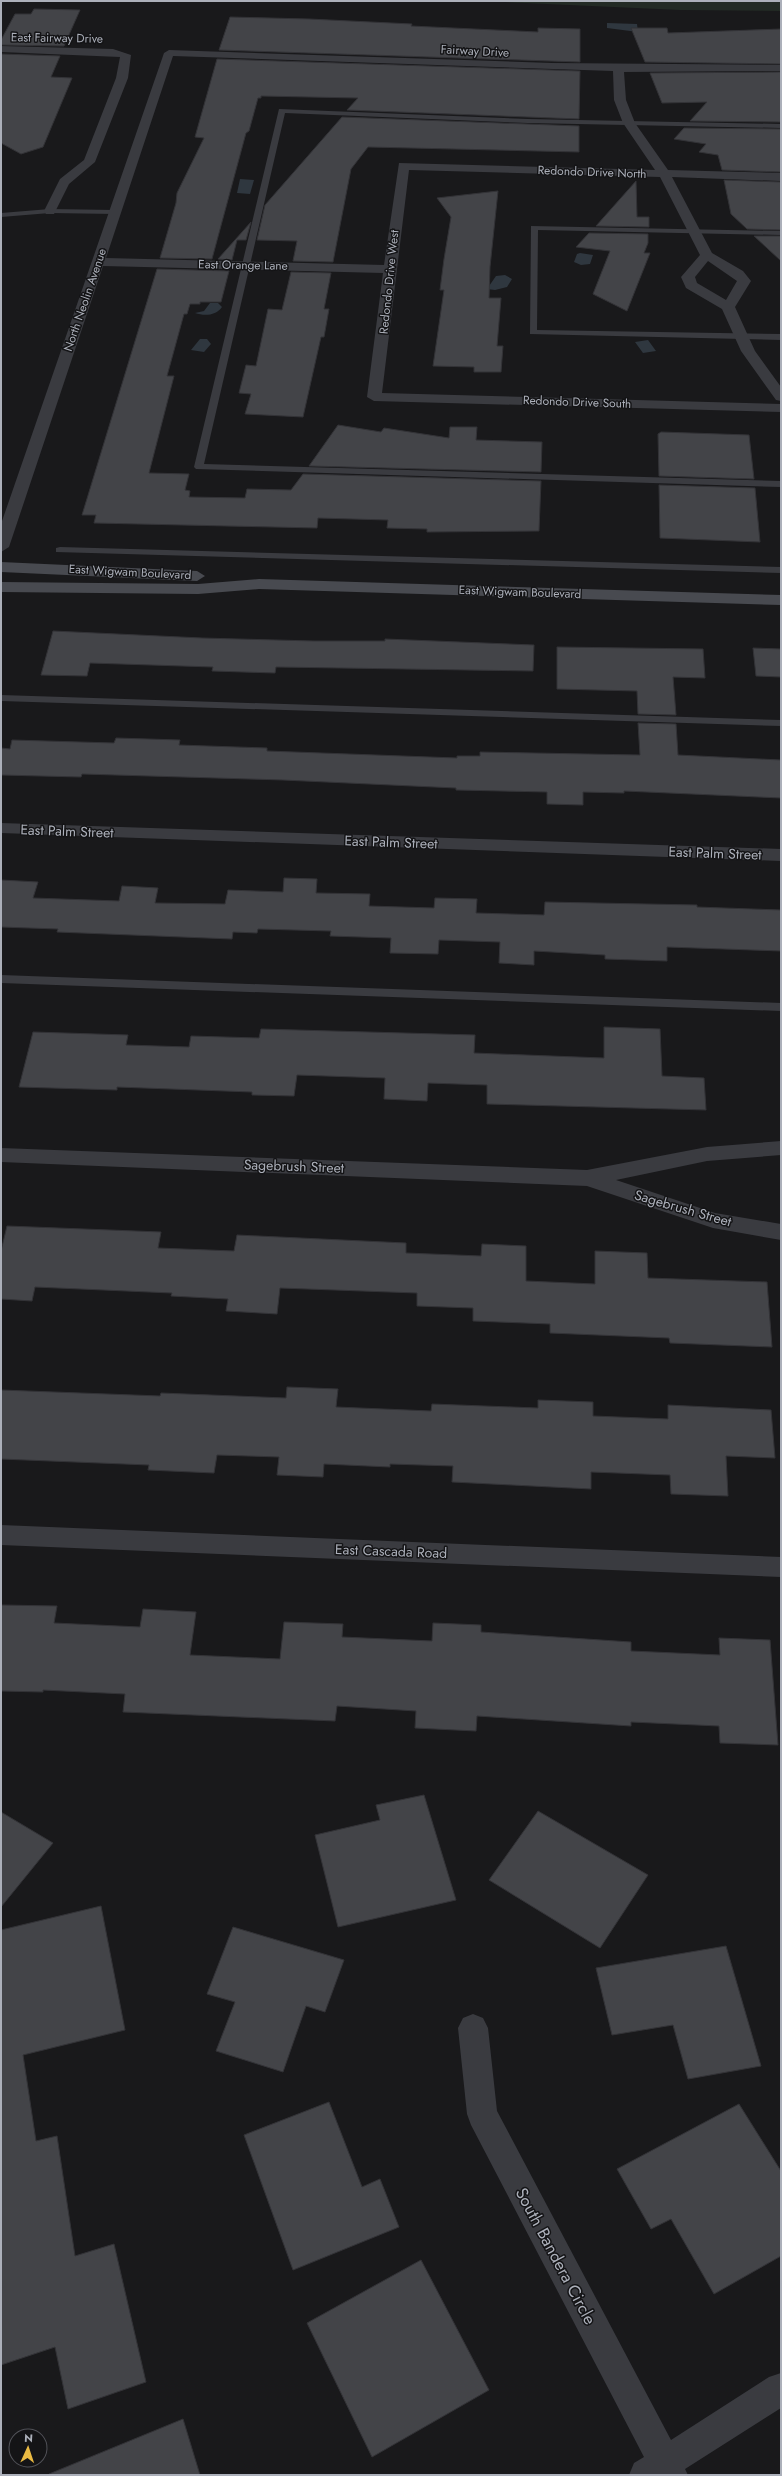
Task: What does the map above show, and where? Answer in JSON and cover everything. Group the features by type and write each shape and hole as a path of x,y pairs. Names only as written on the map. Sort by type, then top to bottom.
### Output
{"street":[{"name":"East Fairway Drive","path":"1,49 113,52 126,55 125,66 94,152 88,164 61,184 50,211"},
{"name":"Fairway Drive","path":"169,53 618,68 781,68"},
{"name":"North Neolin Avenue","path":"1,547 169,53"},
{"path":"618,68 620,100 629,123 665,175 696,231 707,256 738,274 744,281 728,307"},
{"name":"Redondo Drive North","path":"403,166 665,175 781,176"},
{"name":"Redondo Drive West","path":"374,397 381,350 388,269 403,166"},
{"path":"707,256 688,277 690,285 728,307 748,351 781,397"},
{"name":"East Orange Lane","path":"98,262 388,269"},
{"name":"Redondo Drive South","path":"374,397 781,408"},
{"name":"East Wigwam Boulevard","path":"1,567 202,576 259,584 781,600"},
{"name":"East Wigwam Boulevard","path":"1,587 198,589 259,584"},
{"name":"East Palm Street","path":"1,828 781,855"},
{"name":"Sagebrush Street","path":"1,1155 587,1178 708,1154 781,1148"},
{"name":"Sagebrush Street","path":"587,1178 713,1220 781,1232"},
{"name":"East Cascada Road","path":"1,1535 781,1567"},
{"name":"South Bandera Circle","path":"473,2028 482,2114 660,2471"},
{"path":"660,2471 781,2389"}],"lane":[{"path":"781,126 629,123 282,111 199,467 781,484"},
{"path":"1,215 50,211 115,212"},
{"path":"781,232 534,228 533,332 781,337"},
{"path":"60,550 781,570"},
{"path":"1,698 781,723"},
{"path":"1,979 781,1008"}],"shaded area":[{"path":"482,1 781,1 781,11 680,10"},
{"path":"607,23 637,24 638,32 607,28"},
{"path":"240,179 254,180 250,194 237,193"},
{"path":"577,254 593,255 590,264 581,265 574,262"},
{"path":"505,275 512,279 507,287 495,290 487,289 496,276"},
{"path":"210,303 218,303 222,307 213,314 202,315 195,313 204,311"},
{"path":"200,339 207,339 211,344 204,352 191,350"},
{"path":"648,340 656,351 643,353 635,342"}],"building":[{"path":"34,9 80,10 64,46 1,45 1,40 15,14 31,14"},
{"path":"230,17 412,24 411,26 538,32 538,28 580,29 580,62 219,50"},
{"path":"631,28 667,28 668,33 781,29 781,64 645,62"},
{"path":"1,54 60,56 51,77 72,78 43,147 21,154 1,143"},
{"path":"217,59 580,71 579,119 347,110 358,98 261,96 261,98 258,98 249,131 246,133 212,259 160,258 176,203 177,193 204,138 195,137"},
{"path":"781,72 781,122 690,121 707,102 662,103 650,73"},
{"path":"342,117 579,126 579,152 368,147 351,169 333,262 293,261 297,241 257,240 265,205"},
{"path":"684,128 781,129 781,172 722,170 718,155 699,152 706,144 674,139"},
{"path":"724,180 781,182 781,230 747,229 731,214"},
{"path":"636,181 637,217 649,217 649,227 596,226"},
{"path":"498,191 490,267 489,298 501,298 497,346 503,346 501,372 474,372 474,367 433,366 444,290 440,290 451,217 437,198"},
{"path":"251,222 246,240 237,240 232,260 218,259"},
{"path":"589,233 648,234 648,243 644,253 650,253 627,311 593,294 610,251 576,247"},
{"path":"754,236 781,236 781,261"},
{"path":"157,269 229,271 221,302 200,302 200,304 190,304 187,314 184,314 167,376 174,376 149,473 189,474 185,490 190,491 189,497 245,498 247,489 291,490 303,474 541,481 539,531 427,532 427,529 387,528 388,520 318,518 317,528 94,523 96,515 82,515"},
{"path":"291,272 331,273 324,309 329,309 324,337 321,337 303,417 245,414 251,394 239,393 246,365 256,366 268,309 282,310"},
{"path":"338,425 381,432 384,428 449,438 450,427 477,427 476,440 542,442 541,472 309,466"},
{"path":"661,432 749,435 754,479 659,476 658,434"},
{"path":"659,485 755,488 760,542 660,538"},
{"path":"53,631 202,638 314,641 385,641 385,639 534,645 533,671 276,667 275,673 212,671 213,667 90,663 87,676 41,675"},
{"path":"557,647 703,649 705,678 673,677 676,715 638,714 637,691 557,689"},
{"path":"753,648 781,649 781,677 756,676"},
{"path":"638,723 676,724 678,755 781,760 781,798 624,791 624,793 583,792 583,805 547,804 547,792 456,790 456,788 283,780 82,774 81,777 1,775 1,748 10,749 12,740 114,743 116,738 180,740 179,745 267,748 267,751 457,758 457,756 480,756 480,752 640,755"},
{"path":"284,878 317,879 316,893 370,894 369,906 434,908 435,898 477,899 476,913 544,915 545,902 697,905 697,907 781,910 781,951 667,947 667,961 605,959 605,955 534,951 534,965 499,963 500,942 439,940 438,954 390,953 391,938 330,936 331,931 258,929 257,933 233,932 232,939 57,932 58,929 1,927 1,880 38,882 33,898 119,901 122,886 158,888 155,903 225,904 228,890 283,892"},
{"path":"604,1027 660,1029 662,1076 704,1078 706,1110 487,1104 487,1085 428,1083 427,1101 384,1099 385,1078 297,1075 294,1096 252,1095 252,1092 117,1087 117,1090 19,1087 33,1032 128,1035 126,1045 189,1047 191,1036 259,1038 261,1029 475,1035 474,1053 604,1058"},
{"path":"7,1226 161,1232 158,1248 234,1251 237,1235 406,1243 406,1253 481,1256 482,1244 526,1246 526,1281 595,1284 595,1251 647,1253 648,1278 767,1282 772,1347 670,1343 669,1338 550,1333 550,1324 473,1321 473,1308 417,1306 417,1293 280,1288 277,1314 226,1311 228,1299 171,1296 172,1293 35,1287 32,1301 1,1299 1,1251"},
{"path":"287,1387 338,1389 336,1407 431,1411 432,1404 538,1408 538,1400 593,1402 593,1416 668,1419 668,1405 771,1410 775,1458 726,1456 728,1496 671,1494 670,1475 591,1472 591,1489 452,1482 453,1466 390,1464 390,1467 324,1464 323,1477 277,1475 279,1457 217,1455 214,1473 148,1470 149,1465 1,1459 1,1390 160,1396 161,1393 286,1398"},
{"path":"1,1605 57,1606 54,1623 140,1627 143,1609 196,1612 190,1655 280,1659 284,1622 343,1624 342,1637 432,1641 433,1623 481,1625 481,1632 631,1642 631,1651 720,1655 719,1638 770,1640 778,1745 720,1743 719,1726 631,1722 631,1726 477,1716 476,1731 415,1728 416,1711 337,1706 335,1721 123,1712 125,1694 43,1690 43,1692 1,1691"},
{"path":"424,1795 456,1900 338,1927 315,1835 380,1820 376,1805"},
{"path":"538,1811 648,1875 600,1948 489,1880"},
{"path":"1,1812 53,1843 1,1907"},
{"path":"101,1906 125,2030 23,2055 36,2141 57,2136 75,2256 114,2244 146,2382 68,2409 55,2347 1,2365 1,1930"},
{"path":"233,1927 344,1960 325,2012 306,2006 283,2072 216,2051 235,2002 207,1994"},
{"path":"726,1946 761,2066 688,2079 673,2025 612,2035 596,1968"},
{"path":"329,2102 362,2187 380,2179 399,2227 293,2270 244,2135"},
{"path":"739,2104 781,2171 781,2256 714,2294 671,2219 651,2229 617,2169"},
{"path":"421,2260 489,2390 372,2457 307,2323"},
{"path":"183,2419 200,2475 49,2475 49,2474"}]}
